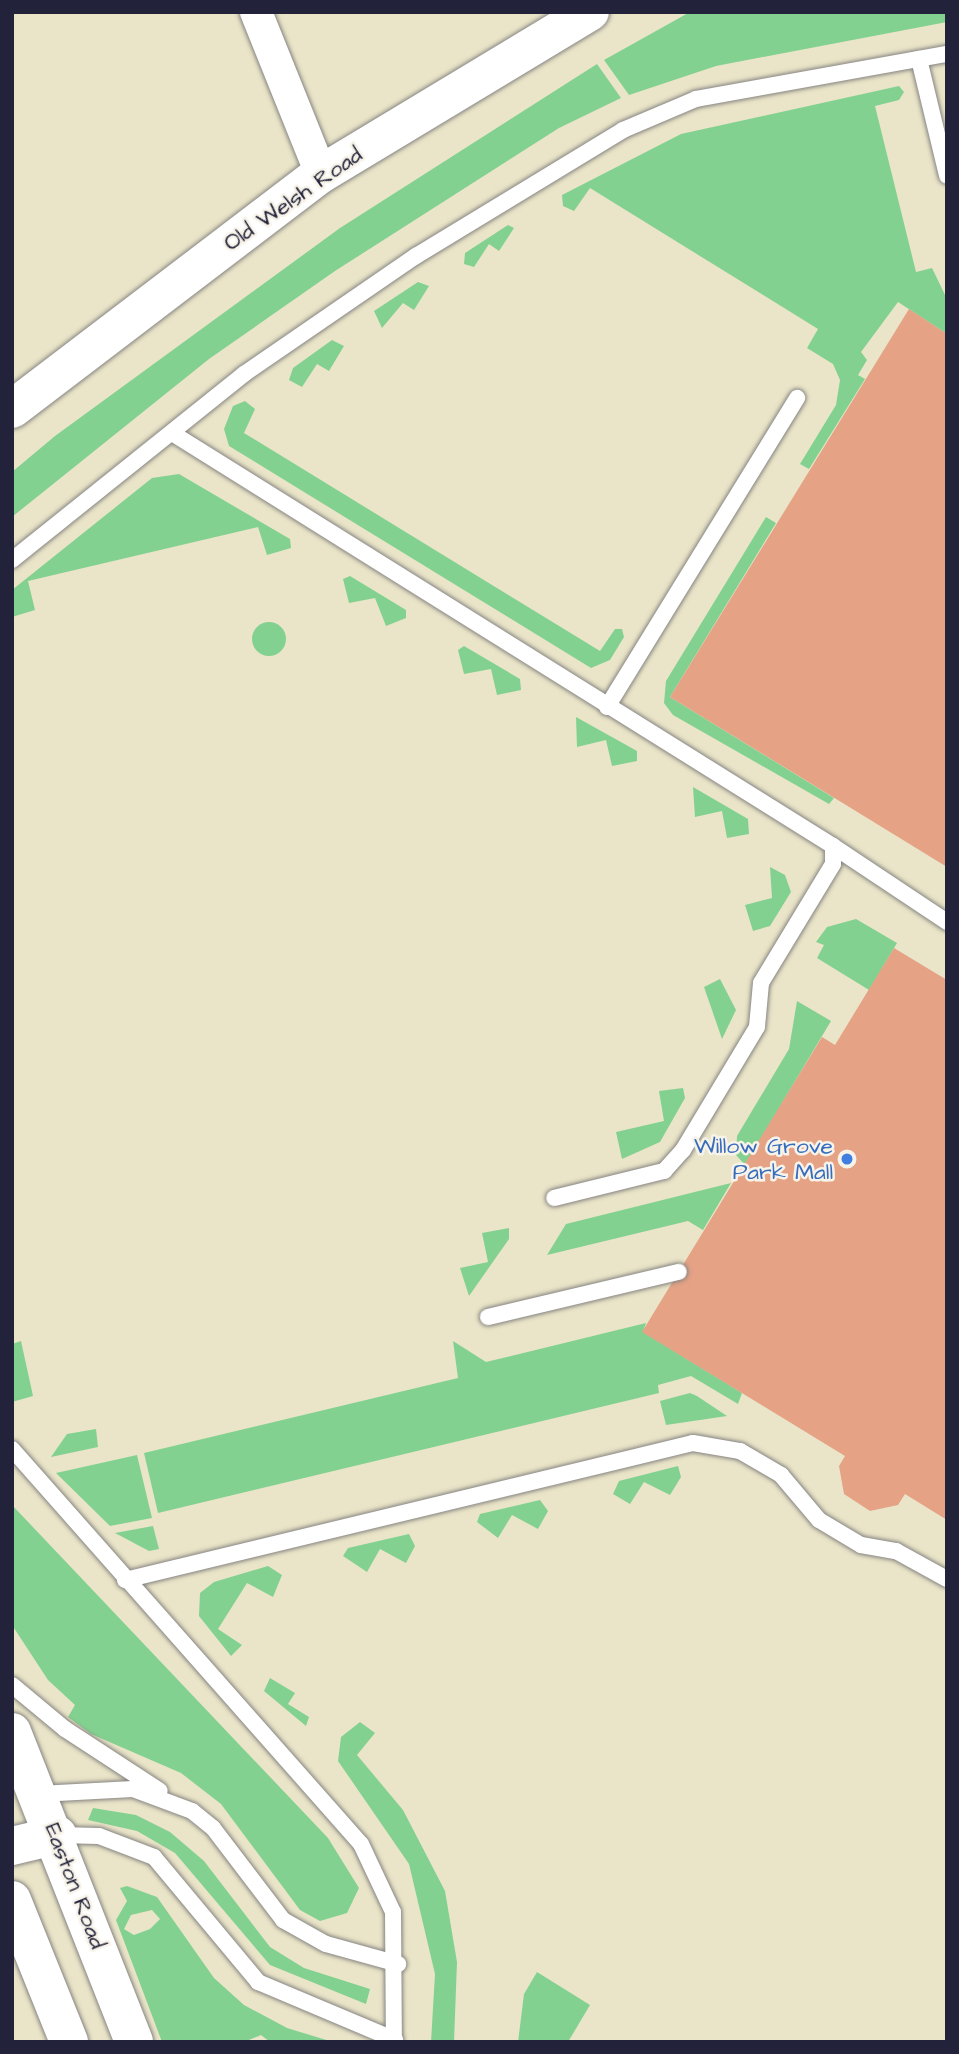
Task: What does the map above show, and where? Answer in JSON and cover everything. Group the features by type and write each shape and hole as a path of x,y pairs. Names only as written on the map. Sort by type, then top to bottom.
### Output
{"street":[{"path":"256,12 321,174"},
{"name":"Old Welsh Road","path":"12,409 321,174 590,12"},
{"name":"Easton Road","path":"12,1732 26,1798 58,1836 134,2042"},
{"path":"12,1846 58,1836"},
{"path":"12,1900 69,2042"}],"lane":[{"path":"12,560 244,374 416,256 623,130 696,99 947,54"},
{"path":"919,59 947,176"},
{"path":"607,707 797,398"},
{"path":"172,433 833,846 947,922"},
{"path":"554,1198 664,1171 683,1150 757,1027 761,983 833,864 833,846"},
{"path":"488,1317 679,1272"},
{"path":"125,1580 693,1443 740,1451 781,1475 819,1520 861,1545 897,1551 947,1579"},
{"path":"12,1449 361,1844 393,1912 398,1964 394,2041 258,1982 154,1857 100,1836 58,1836"},
{"path":"12,1685 65,1729 214,1828 283,1920 326,1944 398,1964"},
{"path":"26,1798 133,1788 192,1811"}],"green space":[{"path":"690,12 947,12 947,22 716,66 629,95 604,60"},
{"path":"597,64 621,98 559,128 335,271 209,359 12,517 12,472 55,436 340,228"},
{"path":"899,86 904,92 899,100 875,106 916,272 932,268 947,299 947,334 898,302 861,352 867,360 858,375 865,379 809,469 800,464 836,405 840,380 833,364 807,348 818,329 590,188 574,211 563,206 562,195 681,134"},
{"path":"508,225 514,228 499,251 489,244 474,267 464,264 465,253"},
{"path":"418,282 429,286 414,310 403,303 382,328 374,311"},
{"path":"332,340 344,346 329,371 317,364 302,387 289,380 293,368"},
{"path":"245,401 255,409 244,433 600,651 615,629 622,629 624,637 610,660 591,668 229,446 224,429 233,406"},
{"path":"179,474 290,539 291,548 267,555 258,527 28,581 35,610 12,617 12,590 152,478"},
{"path":"766,517 776,523 670,697 834,798 829,804 673,715 664,703 666,681"},
{"path":"350,576 406,610 406,618 386,626 375,598 349,603 343,579"},
{"path":"269,622 281,627 286,639 281,651 269,656 257,651 252,639 257,627"},
{"path":"464,646 520,679 521,690 497,695 491,669 464,674 458,650"},
{"path":"576,717 637,751 637,761 612,766 606,740 577,747"},
{"path":"693,787 748,819 749,834 727,838 722,811 695,817"},
{"path":"770,867 785,875 791,892 770,926 753,931 745,905 772,898"},
{"path":"856,919 897,943 869,990 817,958 824,945 816,942 827,927"},
{"path":"720,979 736,1010 722,1039 704,987"},
{"path":"797,1001 831,1021 745,1165 736,1155 737,1136 789,1049"},
{"path":"683,1088 685,1098 660,1142 622,1159 616,1132 664,1121 659,1091"},
{"path":"731,1183 703,1230 688,1221 547,1255 566,1224"},
{"path":"509,1228 509,1239 469,1296 460,1268 488,1262 482,1233"},
{"path":"646,1323 643,1332 742,1393 738,1404 691,1376 658,1385 659,1393 158,1513 144,1453 458,1378 453,1341 486,1362"},
{"path":"21,1341 33,1396 12,1402 12,1344"},
{"path":"690,1393 727,1416 666,1425 660,1401"},
{"path":"96,1429 98,1447 51,1457 67,1434"},
{"path":"137,1455 152,1518 110,1526 56,1473"},
{"path":"678,1466 681,1477 670,1495 644,1482 630,1504 613,1494 619,1481"},
{"path":"540,1500 548,1511 538,1529 512,1515 498,1538 477,1522 480,1514"},
{"path":"12,1505 328,1838 359,1888 347,1913 320,1921 300,1910 221,1804 181,1773 91,1734 68,1717 75,1705 48,1680 12,1625"},
{"path":"153,1526 159,1549 149,1551 115,1533"},
{"path":"409,1534 415,1546 406,1563 380,1549 367,1572 343,1556 348,1548"},
{"path":"268,1566 282,1575 273,1597 247,1583 218,1629 242,1645 231,1656 199,1616 200,1593 214,1582"},
{"path":"270,1678 295,1693 288,1704 309,1717 306,1726 264,1691"},
{"path":"360,1722 375,1733 357,1755 403,1810 445,1891 457,1962 454,2042 431,2042 435,1974 409,1864 338,1761 341,1737"},
{"path":"93,1808 136,1815 170,1832 204,1861 270,1947 304,1968 370,1989 366,2004 270,1965 175,1853 137,1831 88,1820"},
{"path":"127,1886 157,1897 214,1978 244,2005 287,2028 333,2042 270,2042 261,2035 244,2042 162,2042 116,1920 127,1901 120,1888","holes":["152,1910 160,1919 150,1929 134,1935 124,1929 131,1915"]},
{"path":"537,1972 590,2005 568,2042 518,2042 524,1994"}],"building":[{"path":"909,309 947,334 947,867 670,697"},
{"name":"Willow Grove Park Mall","path":"894,948 947,980 947,1520 905,1494 898,1505 870,1511 844,1494 839,1466 845,1456 642,1332 822,1037 835,1045"}],"place":[{"name":"Willow Grove Park Mall","path":"847,1159"}]}
